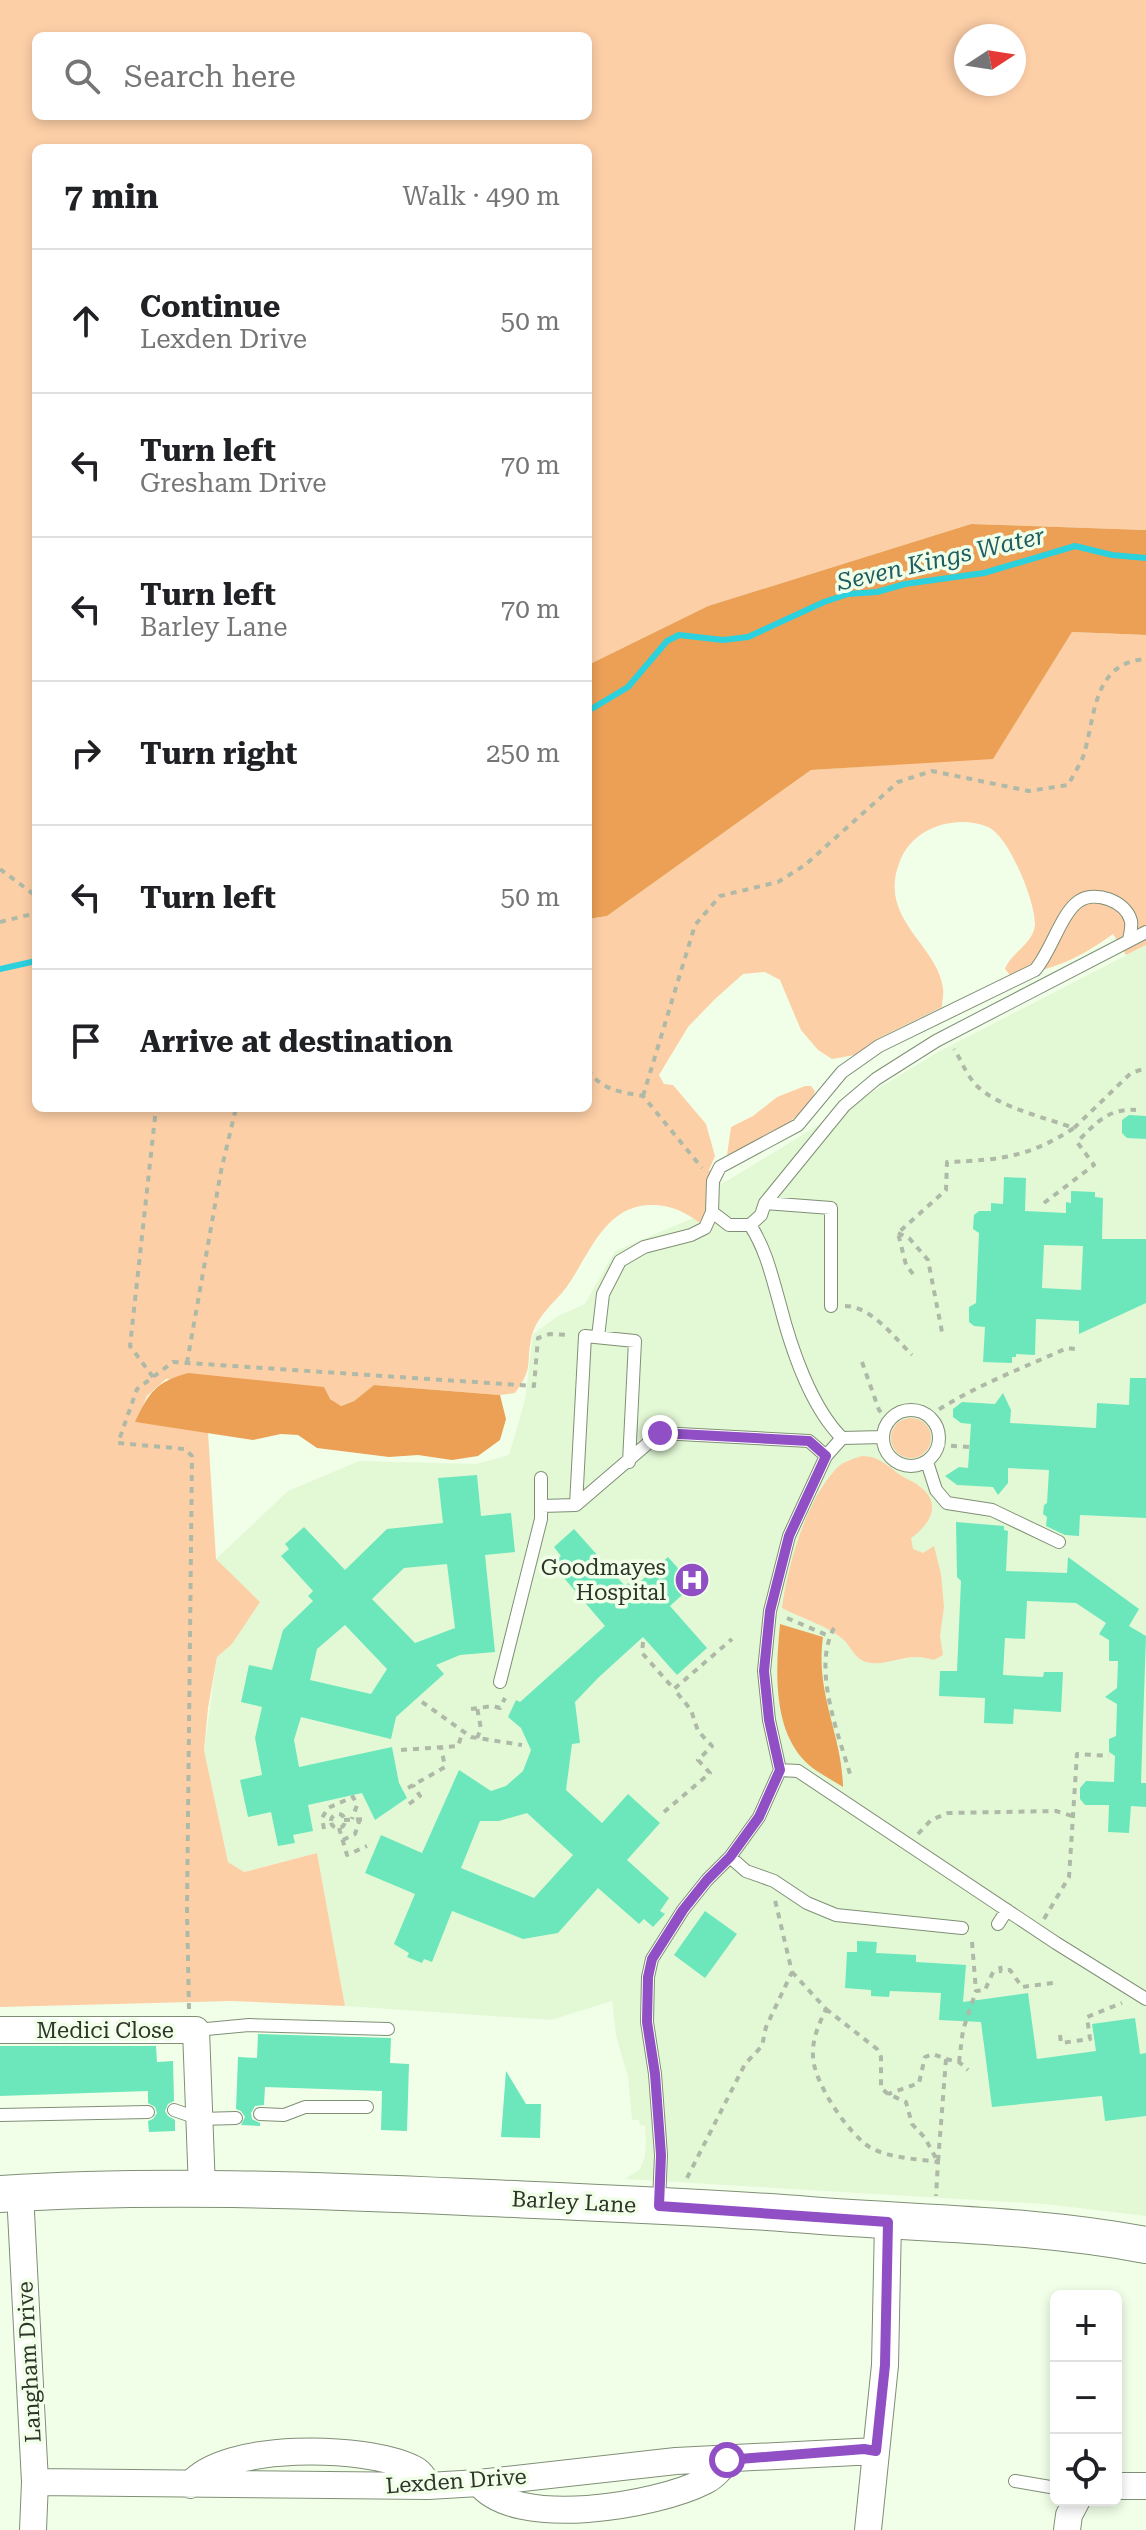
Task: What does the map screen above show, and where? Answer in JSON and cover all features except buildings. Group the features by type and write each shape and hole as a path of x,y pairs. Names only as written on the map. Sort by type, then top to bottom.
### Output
{"main road":[{"name":"Barley Lane","path":"10,2194 202,2189 673,2195 888,2222 1096,2235 1146,2245"}],"street":[{"name":"Medici Close","path":"0,2030 193,2030 202,2189"},
{"name":"Langham Drive","path":"10,2194 35,2482 33,2530"},
{"path":"868,2530 885,2365 888,2222"},
{"name":"Lexden Drive","path":"35,2482 428,2486 676,2461 864,2449 876,2451"},
{"path":"479,2483 489,2496 509,2505 601,2510 684,2489 717,2473 727,2460"},
{"path":"1122,2486 1146,2486"},
{"path":"1067,2530 1074,2506"}],"lane":[{"path":"598,1337 603,1294 620,1261 644,1247 691,1235 705,1228 712,1212 713,1181 720,1167 798,1125 842,1072 879,1046 1035,970 1077,902 1093,895 1107,898 1126,913 1131,922 1129,940"},
{"path":"712,1212 729,1225 750,1225 761,1215 765,1203 844,1106 876,1079 945,1036 1146,932"},
{"path":"765,1203 831,1208 831,1306"},
{"path":"750,1225 762,1242 789,1339 827,1423 842,1438 883,1437"},
{"path":"576,1505 585,1336 635,1341 629,1462"},
{"path":"912,1410 929,1416 938,1429 939,1445 927,1462 910,1467 893,1461 884,1446 883,1437 889,1421 895,1415 912,1410"},
{"path":"541,1506 576,1505 660,1433 809,1441 826,1456"},
{"path":"673,2195 661,2155 655,2074 647,2022 648,1977 652,1959 669,1930 759,1817 780,1770 769,1720 764,1671 770,1611 789,1536 826,1456 842,1438"},
{"path":"927,1462 936,1490 947,1503 992,1510 1059,1542"},
{"path":"504,1687 541,1519 541,1478"},
{"path":"780,1770 798,1771 886,1838 1007,1910 1146,1999"},
{"path":"730,1857 746,1871 836,1915 962,1928"},
{"path":"998,1924 1007,1910"},
{"path":"1050,1957 1056,1943"},
{"path":"193,2030 249,2025 388,2029"},
{"path":"260,2114 284,2115 305,2107 367,2107"},
{"path":"174,2110 200,2119 236,2118"},
{"path":"0,2115 148,2112"},
{"path":"1015,2481 1050,2487"}],"path":[{"path":"643,1096 695,925 720,896 778,882 805,865 898,782 910,778 932,771 1029,791 1068,785 1082,758 1097,696 1111,674 1132,661 1146,659"},
{"path":"0,869 32,893"},
{"path":"0,922 32,914"},
{"path":"945,1036 965,1071 979,1087 1011,1105 1074,1128"},
{"path":"898,1233 946,1190 947,1162 977,1161 1032,1152 1074,1128 1131,1073 1146,1068"},
{"path":"592,1076 613,1091 643,1096 713,1181"},
{"path":"1044,1203 1094,1165 1077,1142 1103,1116 1120,1109 1136,1110"},
{"path":"153,1377 130,1346 156,1112"},
{"path":"187,1363 221,1171 235,1112"},
{"path":"898,1233 906,1265 913,1274"},
{"path":"898,1233 909,1238 928,1260 943,1337"},
{"path":"831,1306 857,1306 912,1355"},
{"path":"193,2030 187,1909 192,1456 185,1449 118,1443 137,1389 173,1362 534,1386 538,1338 550,1334 585,1336"},
{"path":"929,1416 998,1378 1067,1348 1075,1349"},
{"path":"862,1362 879,1410 889,1421"},
{"path":"939,1445 969,1447"},
{"path":"781,1615 829,1636"},
{"path":"834,1628 829,1636 825,1661 829,1697 850,1774"},
{"path":"674,1689 732,1639"},
{"path":"643,1642 642,1653 691,1710 698,1731 712,1746 698,1760 710,1773 664,1812"},
{"path":"477,1738 481,1729 474,1708 500,1708 504,1687"},
{"path":"422,1702 477,1738 522,1745"},
{"path":"401,1750 458,1746 463,1731"},
{"path":"409,1804 420,1796 410,1786 445,1767 441,1747"},
{"path":"1043,1921 1069,1877 1077,1754 1109,1756"},
{"path":"324,1829 322,1818 328,1808 353,1797 357,1805 352,1819"},
{"path":"914,1839 931,1820 948,1813 1056,1811 1072,1816"},
{"path":"339,1828 331,1825 332,1816 341,1814 344,1820"},
{"path":"343,1840 355,1834 360,1819"},
{"path":"344,1820 368,1819"},
{"path":"339,1828 344,1820"},
{"path":"339,1828 347,1855 367,1846"},
{"path":"779,1885 774,1896 792,1972 826,2009 877,2049 881,2057 881,2088 906,2102 912,2124 925,2138 938,2162"},
{"path":"959,2062 963,2030 976,1991 972,1928 962,1928"},
{"path":"976,1991 985,1990 993,1972 1001,1969 1010,1970 1022,1987 1053,1983"},
{"path":"673,2195 687,2177 745,2064 762,2046 766,2027 792,1972"},
{"path":"1060,2035 1061,2043 1090,2039 1087,2017 1121,2004 1128,1993"},
{"path":"826,2009 816,2029 812,2058 831,2100 849,2129 872,2148 904,2158 938,2162"},
{"path":"888,2094 919,2083 925,2057 933,2054 959,2062 968,2070"},
{"path":"936,2203 946,2059"}],"shaded area":[{"path":"0,0 1146,0 1146,530 971,524 708,606 592,663 592,144 32,144 32,1112 592,1112 592,918 607,916 811,770 993,758 1072,632 1146,635 1146,945 1126,955 1113,934 1064,962 1038,971 1010,975 1005,969 1031,937 1035,924 1031,900 1019,870 1004,843 988,827 963,822 937,826 906,849 895,881 896,899 902,915 939,973 943,991 942,1007 879,1038 855,1055 832,1059 818,1050 801,1030 780,980 765,972 743,974 714,1000 688,1027 659,1075 664,1084 673,1085 706,1124 715,1156 709,1170 721,1184 707,1193 709,1210 700,1223 676,1209 648,1205 620,1214 609,1223 568,1285 538,1321 532,1335 527,1370 515,1393 500,1395 374,1385 354,1401 340,1406 330,1399 166,1379 147,1396 136,1422 208,1432 216,1559 260,1602 232,1644 217,1657 208,1708 204,1750 228,1862 244,1872 317,1853 345,2006 231,2001 0,2007"},
{"path":"971,524 1146,530 1146,635 1072,632 993,759 811,770 607,916 592,918 592,663 708,606"},
{"name":"Goodmayes Hospital","path":"1146,945 1146,2216 1044,2204 625,2179 640,2169 645,2156 645,2126 640,2125 639,2120 632,2120 628,2077 616,2036 612,2001 551,2020 345,2006 317,1853 243,1872 228,1862 204,1750 217,1657 232,1644 216,1559 288,1491 359,1461 476,1464 509,1455 525,1400 533,1334 558,1316 585,1304 615,1251 693,1218 707,1193 938,1052"},
{"path":"811,1086 815,1091 801,1112 778,1130 727,1155 731,1127 753,1116 777,1097"},
{"path":"188,1373 324,1387 330,1399 341,1406 354,1401 374,1385 500,1395 506,1419 500,1440 478,1456 452,1460 418,1455 389,1457 317,1448 298,1435 281,1434 253,1440 135,1422 155,1390 168,1380"},
{"path":"911,1418 925,1424 931,1438 925,1452 911,1458 897,1452 891,1438 897,1424"},
{"path":"862,1456 884,1463 917,1484 931,1499 928,1520 911,1538 913,1549 923,1553 934,1546 941,1574 944,1607 940,1636 943,1655 934,1660 915,1657 882,1663 866,1662 838,1635 782,1608 793,1554 815,1499 838,1467"},
{"path":"780,1624 823,1637 823,1677 842,1768 843,1787 802,1758 785,1728 777,1675"}],"waterway":[{"name":"Seven Kings Water","path":"592,709 628,687 667,641 679,635 723,640 748,637 848,594 877,592 905,584 984,573 1075,546 1112,555 1146,558"},
{"name":"Seven Kings Water","path":"0,969 32,962"}],"place":[{"name":"Goodmayes Hospital","path":"692,1580"}],"route":[{"path":"660,1433 809,1441 826,1456 789,1536 770,1611 764,1671 769,1720 780,1770 759,1817 730,1857 683,1910 652,1959 646,1998 661,2155 659,2206 888,2222 885,2365 876,2451 864,2449 727,2460"}]}
